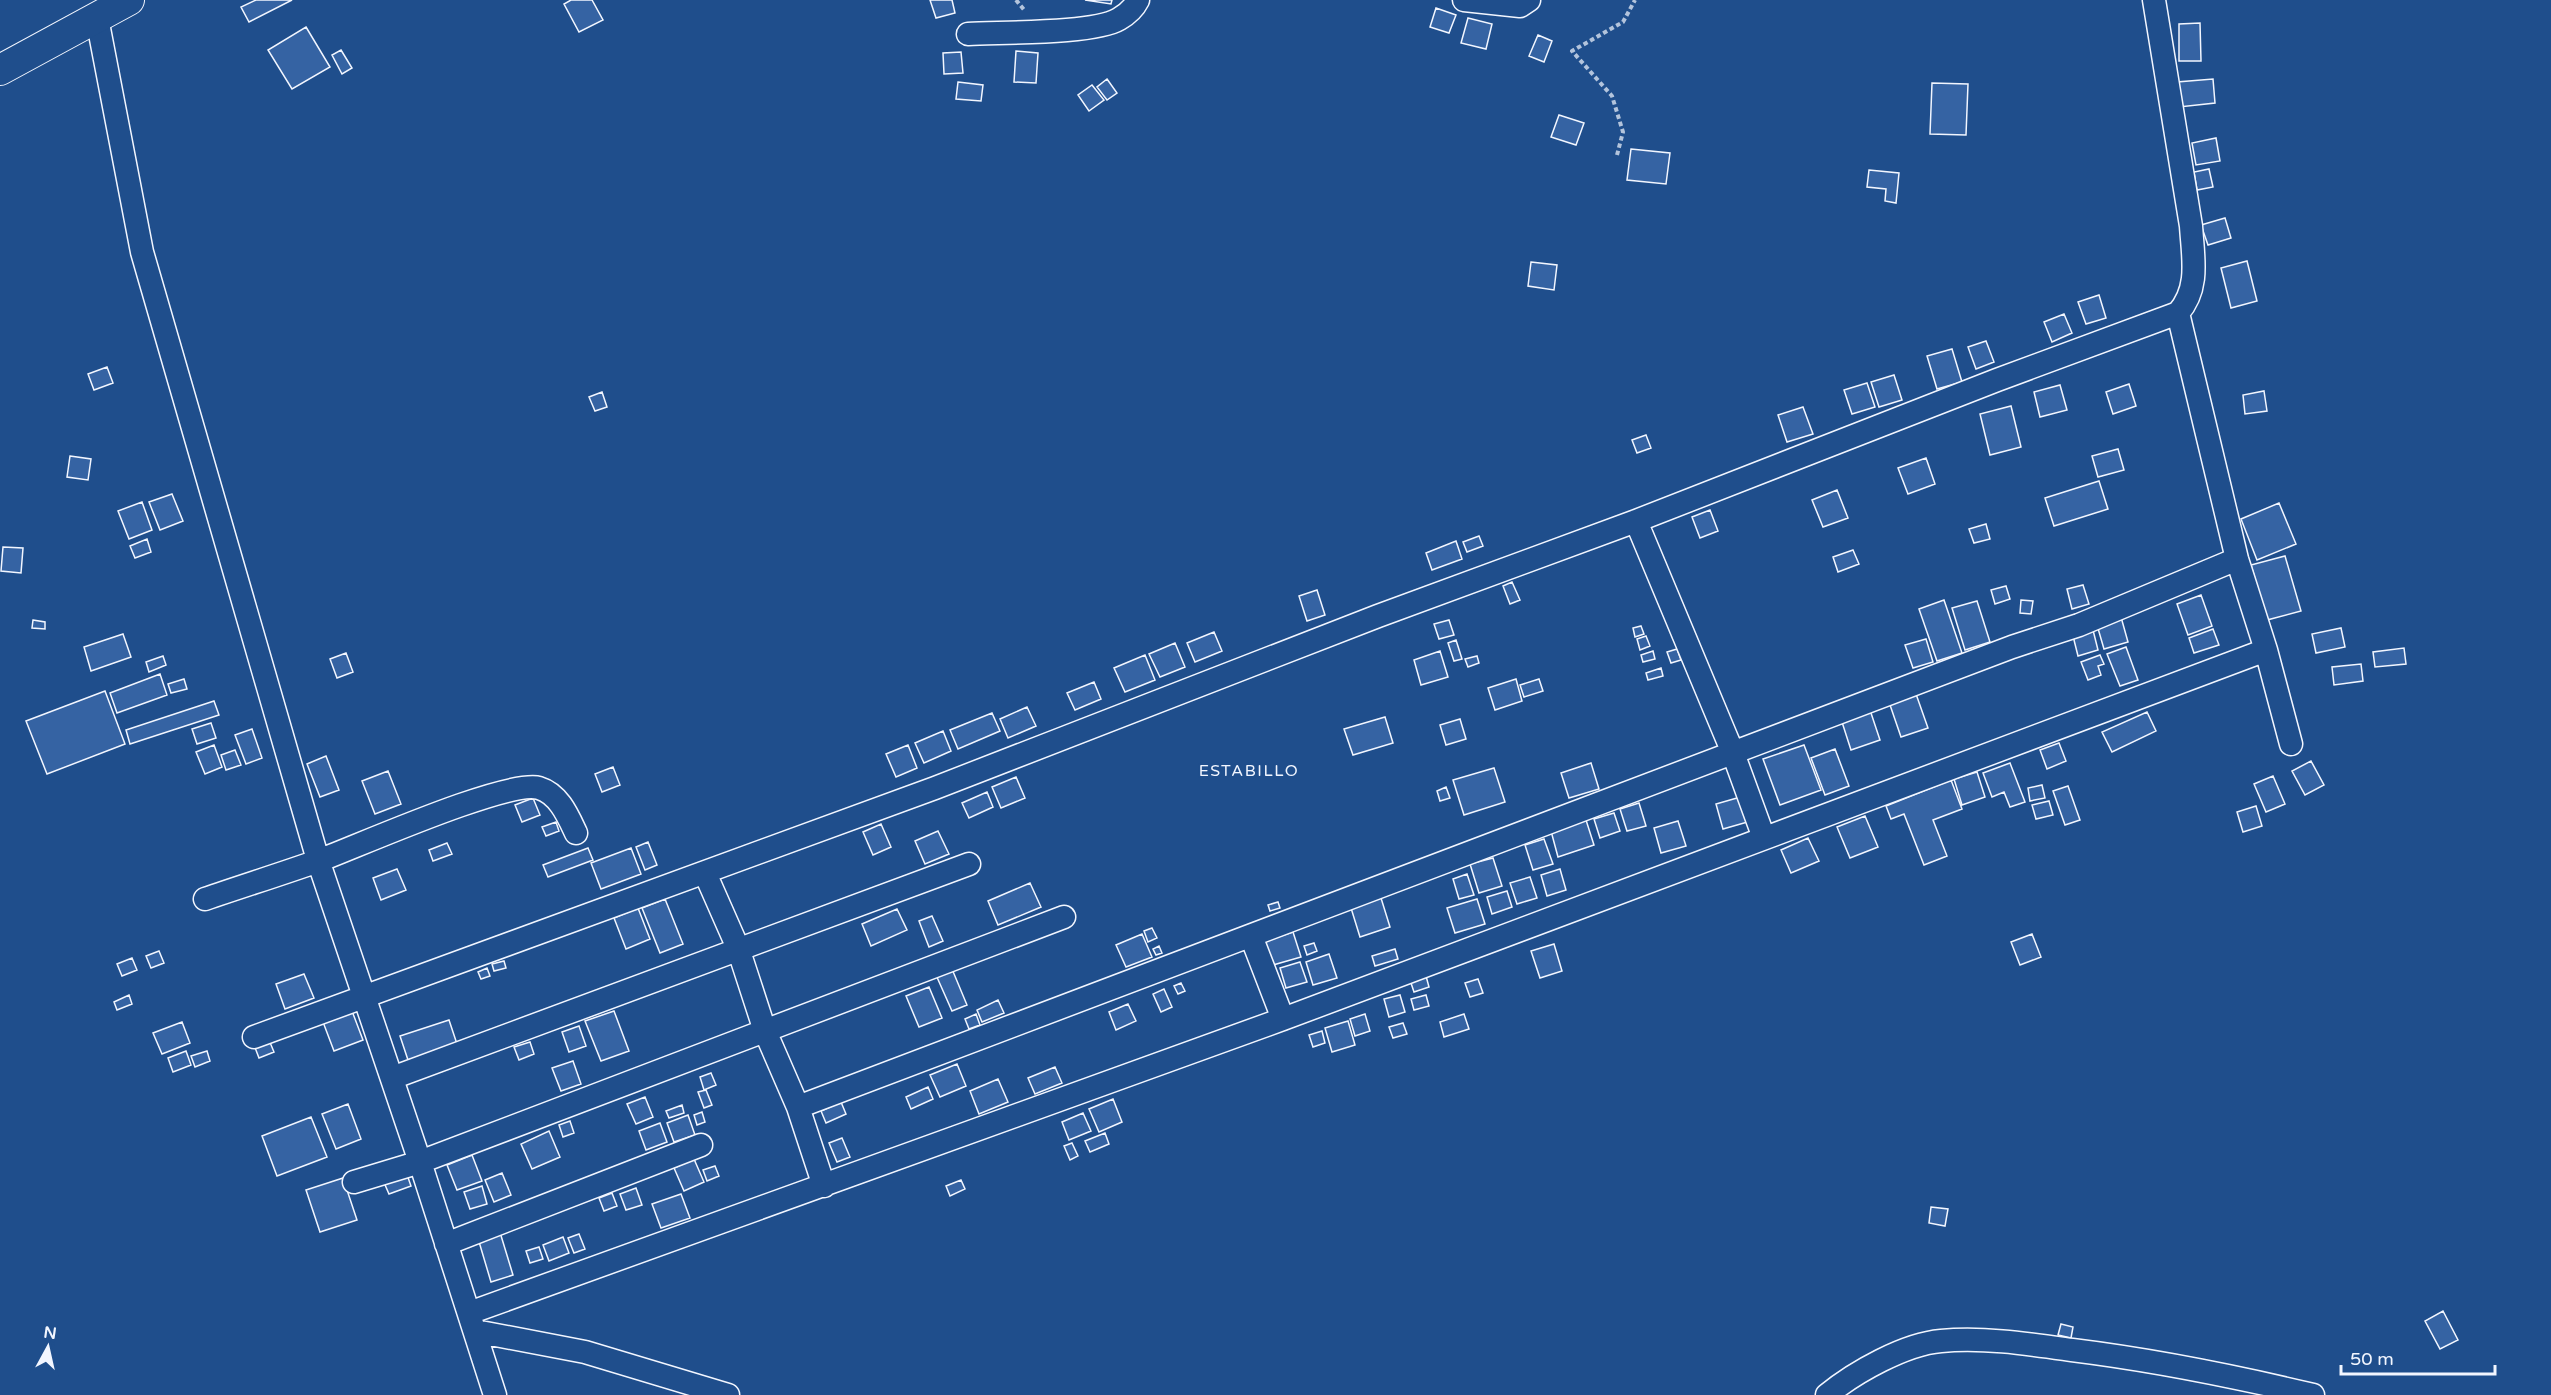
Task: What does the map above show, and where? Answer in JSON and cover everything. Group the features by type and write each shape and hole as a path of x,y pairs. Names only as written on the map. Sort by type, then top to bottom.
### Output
{"main road":[{"path":"0,70 129,0"}],"street":[{"path":"968,34 1086,28 1118,20 1135,6 1138,0"},
{"path":"1464,0 1520,6 1529,0"},
{"path":"254,1037 364,999 935,788 1378,616 1636,521 1997,380 2178,314 2188,302 2193,285 2194,262 2191,226 2154,0"},
{"path":"97,18 142,252 318,860 496,1394"},
{"path":"2178,314 2237,560 2266,650 2290,744"},
{"path":"1636,521 1733,753 1764,838"},
{"path":"798,1107 2012,647 2079,625 2237,560"},
{"path":"472,1322 824,1186 1283,1019 2266,650"},
{"path":"205,899 318,860 419,821 519,788 539,788 553,796 566,810 576,833"},
{"path":"392,1078 969,864"},
{"path":"705,873 738,948 765,1031 798,1107 824,1186"},
{"path":"354,1182 420,1161 1064,917"},
{"path":"1251,936 1283,1019"},
{"path":"446,1244 701,1145"},
{"path":"472,1322 528,1339 585,1352 728,1395"},
{"path":"1827,1395 1848,1378 1893,1354 1939,1341 2015,1342 2141,1359 2313,1395"}],"path":[{"path":"1617,155 1623,132 1612,96 1572,51 1623,22 1635,0"}],"building":[{"path":"256,0 292,0 249,22 241,7"},
{"path":"571,0 592,0 603,20 579,32 564,4"},
{"path":"930,0 952,0 955,13 936,18"},
{"path":"1085,0 1112,0 1111,4"},
{"path":"1436,8 1456,15 1449,33 1430,27"},
{"path":"1468,18 1492,24 1486,49 1461,43"},
{"path":"2200,23 2201,61 2179,61 2179,24"},
{"path":"306,27 330,67 292,89 268,50"},
{"path":"1538,35 1552,41 1544,62 1529,56"},
{"path":"341,50 352,68 342,74 332,55"},
{"path":"1016,51 1038,53 1036,83 1014,82"},
{"path":"961,52 963,73 944,74 943,53"},
{"path":"1107,79 1117,93 1107,100 1097,87"},
{"path":"2213,79 2215,103 2179,107 2177,82"},
{"path":"958,82 983,85 981,101 956,99"},
{"path":"1932,83 1968,84 1966,135 1930,134"},
{"path":"1092,85 1104,100 1089,111 1078,95"},
{"path":"1559,115 1584,123 1576,145 1551,137"},
{"path":"2216,138 2220,161 2196,165 2192,143"},
{"path":"1631,149 1670,153 1666,184 1627,180"},
{"path":"2209,169 2213,187 2197,190 2194,172"},
{"path":"1869,170 1899,173 1896,203 1885,201 1886,189 1867,187"},
{"path":"2225,218 2231,238 2208,245 2201,225"},
{"path":"2247,261 2257,301 2231,308 2221,268"},
{"path":"1531,262 1557,265 1554,290 1528,286"},
{"path":"2099,295 2106,318 2086,324 2078,302"},
{"path":"2064,314 2072,333 2052,342 2044,322"},
{"path":"1986,341 1994,362 1976,369 1968,347"},
{"path":"1952,349 1962,382 1937,389 1927,356"},
{"path":"107,367 113,383 94,390 88,374"},
{"path":"1894,375 1902,400 1879,407 1871,382"},
{"path":"1867,383 1875,407 1852,414 1844,390"},
{"path":"2129,384 2136,406 2113,414 2106,392"},
{"path":"2060,385 2067,410 2040,417 2034,392"},
{"path":"2264,391 2267,411 2245,414 2243,395"},
{"path":"602,392 607,407 595,411 589,397"},
{"path":"2011,406 2021,447 1990,455 1980,414"},
{"path":"1803,407 1813,434 1787,442 1778,415"},
{"path":"1646,435 1651,448 1637,453 1632,440"},
{"path":"2118,449 2124,470 2098,477 2092,456"},
{"path":"70,456 91,459 88,480 67,477"},
{"path":"1926,458 1935,484 1908,494 1898,468"},
{"path":"2099,481 2108,509 2054,526 2045,498"},
{"path":"1837,490 1848,518 1823,527 1812,500"},
{"path":"172,494 183,521 160,530 149,502"},
{"path":"142,502 152,530 129,539 118,511"},
{"path":"2279,503 2296,544 2257,560 2241,519"},
{"path":"1710,510 1718,531 1700,538 1692,517"},
{"path":"1986,524 1990,539 1974,543 1969,529"},
{"path":"1479,536 1483,546 1467,552 1463,542"},
{"path":"147,539 151,552 135,558 130,546"},
{"path":"1456,541 1462,559 1432,570 1426,553"},
{"path":"3,547 23,548 21,573 1,571"},
{"path":"1853,550 1859,564 1838,572 1833,557"},
{"path":"2285,556 2301,611 2267,620 2251,565"},
{"path":"1512,582 1520,600 1510,604 1503,586"},
{"path":"2083,585 2089,604 2072,609 2067,589"},
{"path":"2006,586 2010,599 1995,604 1991,590"},
{"path":"1317,590 1325,615 1307,621 1299,596"},
{"path":"2201,595 2212,626 2188,635 2177,604"},
{"path":"1944,600 1962,653 1937,661 1919,609"},
{"path":"2021,600 2033,601 2031,614 2020,613"},
{"path":"1977,601 1990,642 1965,650 1952,608"},
{"path":"2121,617 2128,642 2104,649 2097,625"},
{"path":"33,620 45,622 45,629 32,628"},
{"path":"1449,620 1454,635 1439,639 1434,624"},
{"path":"1641,626 1644,634 1635,637 1633,628"},
{"path":"2341,628 2345,647 2316,653 2312,634"},
{"path":"2213,629 2219,645 2194,653 2189,638"},
{"path":"2093,630 2098,650 2078,656 2073,636"},
{"path":"1214,632 1222,651 1195,662 1187,643"},
{"path":"123,634 131,657 91,671 84,647"},
{"path":"1646,636 1650,646 1640,650 1637,639"},
{"path":"1926,639 1933,662 1913,668 1905,645"},
{"path":"1456,640 1462,659 1454,661 1448,643"},
{"path":"1175,643 1185,667 1160,677 1149,654"},
{"path":"2126,647 2138,680 2120,686 2107,654"},
{"path":"2404,648 2406,664 2375,667 2373,652"},
{"path":"1677,649 1681,660 1671,663 1667,652"},
{"path":"1440,651 1448,677 1421,685 1414,660"},
{"path":"1653,651 1655,659 1643,662 1641,655"},
{"path":"346,653 353,672 337,678 330,659"},
{"path":"1145,655 1155,680 1125,692 1114,668"},
{"path":"2100,655 2104,664 2098,666 2101,675 2088,680 2081,662"},
{"path":"163,656 166,665 149,672 146,662"},
{"path":"1477,656 1479,663 1468,667 1465,659"},
{"path":"2361,664 2363,681 2334,685 2332,667"},
{"path":"1661,668 1663,676 1648,680 1646,673"},
{"path":"160,674 167,695 117,713 110,693"},
{"path":"184,679 187,689 171,693 168,684"},
{"path":"1516,679 1522,701 1495,710 1488,688"},
{"path":"1539,679 1543,691 1524,697 1520,685"},
{"path":"1094,682 1101,699 1075,710 1067,693"},
{"path":"105,691 125,744 47,774 26,721"},
{"path":"1916,694 1928,728 1901,737 1889,702"},
{"path":"214,701 219,715 130,744 126,730"},
{"path":"1027,707 1036,726 1008,738 1000,719"},
{"path":"1870,710 1880,740 1851,750 1841,719"},
{"path":"2147,712 2156,731 2112,752 2102,732"},
{"path":"992,713 1000,731 958,749 950,730"},
{"path":"1385,717 1393,743 1353,755 1344,729"},
{"path":"1460,719 1466,739 1446,745 1440,725"},
{"path":"211,723 216,738 197,744 192,729"},
{"path":"252,729 262,758 246,764 235,735"},
{"path":"943,731 951,751 924,763 915,743"},
{"path":"2059,743 2066,761 2047,769 2040,750"},
{"path":"214,745 222,767 205,774 196,752"},
{"path":"908,745 917,768 896,777 886,754"},
{"path":"1804,745 1821,790 1780,805 1763,759"},
{"path":"1835,749 1849,786 1825,795 1811,758"},
{"path":"235,750 241,765 226,770 221,755"},
{"path":"326,756 339,790 320,797 307,764"},
{"path":"2311,761 2324,785 2305,795 2292,771"},
{"path":"1591,763 1599,789 1569,798 1561,773"},
{"path":"2010,763 2025,802 2010,807 2004,792 1992,797 1983,773"},
{"path":"613,767 620,785 602,792 595,774"},
{"path":"1494,768 1505,802 1464,815 1453,780"},
{"path":"388,771 401,804 375,814 362,781"},
{"path":"1977,772 1985,797 1962,805 1954,779"},
{"path":"2273,776 2285,804 2266,812 2254,784"},
{"path":"1016,777 1025,798 1001,808 992,787"},
{"path":"1951,780 1962,809 1933,820 1947,856 1924,865 1904,814 1891,819 1886,806"},
{"path":"2042,785 2045,798 2030,801 2028,788"},
{"path":"2068,786 2080,820 2065,825 2053,791"},
{"path":"1446,787 1450,798 1440,801 1437,791"},
{"path":"987,792 993,807 969,818 962,803"},
{"path":"1744,796 1751,821 1723,829 1716,804"},
{"path":"533,798 540,815 522,822 515,805"},
{"path":"2049,801 2053,815 2036,819 2032,805"},
{"path":"1639,803 1646,826 1627,831 1620,809"},
{"path":"2256,806 2262,826 2243,832 2237,812"},
{"path":"1614,813 1620,831 1600,838 1594,819"},
{"path":"1865,816 1878,847 1850,858 1837,827"},
{"path":"1586,820 1594,845 1558,857 1551,831"},
{"path":"1678,821 1686,846 1661,853 1654,828"},
{"path":"556,822 559,831 546,836 542,827"},
{"path":"881,824 891,847 873,855 863,832"},
{"path":"938,831 949,854 925,864 915,841"},
{"path":"1808,838 1819,861 1791,873 1781,850"},
{"path":"1544,839 1553,864 1533,870 1525,845"},
{"path":"648,842 657,865 645,870 636,847"},
{"path":"447,843 452,854 433,861 429,850"},
{"path":"588,848 593,860 548,877 543,865"},
{"path":"631,848 641,874 601,889 591,863"},
{"path":"1493,858 1502,886 1479,893 1470,864"},
{"path":"397,869 406,890 381,900 373,878"},
{"path":"1560,869 1566,890 1547,896 1541,875"},
{"path":"1467,874 1474,895 1459,899 1453,879"},
{"path":"1530,877 1537,898 1517,904 1510,883"},
{"path":"1030,883 1041,907 998,925 988,901"},
{"path":"1507,891 1512,907 1492,914 1487,897"},
{"path":"1381,898 1390,927 1360,937 1351,908"},
{"path":"665,899 683,944 660,953 642,908"},
{"path":"1477,899 1485,924 1455,933 1447,908"},
{"path":"1278,902 1280,908 1270,911 1268,905"},
{"path":"638,908 650,939 626,949 614,918"},
{"path":"897,909 907,930 871,946 862,924"},
{"path":"932,916 943,941 929,947 919,921"},
{"path":"1152,928 1157,938 1148,942 1144,931"},
{"path":"1293,932 1301,957 1273,965 1265,941"},
{"path":"1142,934 1152,957 1126,967 1116,945"},
{"path":"2032,934 2041,957 2020,965 2011,942"},
{"path":"1314,943 1317,951 1307,955 1304,946"},
{"path":"1554,944 1562,971 1540,978 1531,951"},
{"path":"1159,946 1162,953 1156,955 1153,949"},
{"path":"1395,949 1398,959 1375,966 1372,956"},
{"path":"159,951 164,963 151,968 146,956"},
{"path":"1329,954 1337,978 1313,985 1306,962"},
{"path":"132,958 137,970 122,976 117,964"},
{"path":"504,961 506,968 494,971 492,964"},
{"path":"1300,962 1307,982 1286,988 1280,968"},
{"path":"487,968 490,976 481,979 478,972"},
{"path":"952,969 967,1005 952,1011 936,975"},
{"path":"304,974 314,998 285,1009 276,984"},
{"path":"1426,976 1429,987 1414,992 1410,980"},
{"path":"1478,979 1483,993 1470,997 1465,983"},
{"path":"1181,983 1185,991 1178,994 1174,986"},
{"path":"929,987 942,1018 919,1027 906,996"},
{"path":"1164,989 1172,1007 1161,1012 1153,994"},
{"path":"129,995 132,1004 117,1010 114,1002"},
{"path":"1400,995 1405,1012 1389,1017 1384,999"},
{"path":"1426,995 1429,1006 1414,1010 1411,999"},
{"path":"998,1000 1004,1013 982,1022 977,1010"},
{"path":"1128,1004 1136,1021 1116,1030 1109,1012"},
{"path":"352,1011 363,1040 334,1051 323,1022"},
{"path":"614,1011 629,1051 601,1061 585,1021"},
{"path":"976,1014 980,1025 969,1029 965,1019"},
{"path":"1365,1014 1370,1031 1355,1036 1350,1019"},
{"path":"1464,1014 1469,1029 1444,1037 1440,1022"},
{"path":"449,1020 457,1044 408,1060 400,1036"},
{"path":"1348,1021 1355,1045 1332,1052 1325,1028"},
{"path":"182,1022 190,1043 162,1054 153,1033"},
{"path":"1403,1023 1407,1034 1393,1038 1389,1027"},
{"path":"579,1026 586,1046 569,1052 562,1032"},
{"path":"1322,1031 1325,1043 1313,1047 1309,1035"},
{"path":"269,1040 274,1052 259,1058 254,1045"},
{"path":"530,1042 534,1054 519,1060 514,1047"},
{"path":"186,1051 191,1065 173,1072 168,1058"},
{"path":"207,1051 210,1061 195,1067 191,1056"},
{"path":"573,1061 581,1084 561,1091 552,1068"},
{"path":"957,1064 966,1086 940,1097 930,1075"},
{"path":"1055,1067 1062,1083 1035,1094 1028,1078"},
{"path":"711,1073 716,1085 704,1090 700,1077"},
{"path":"998,1079 1008,1102 979,1114 970,1091"},
{"path":"928,1087 933,1099 911,1109 906,1097"},
{"path":"706,1090 712,1105 704,1108 698,1092"},
{"path":"645,1097 653,1117 636,1124 627,1104"},
{"path":"1113,1099 1122,1122 1099,1132 1089,1109"},
{"path":"841,1102 846,1114 826,1123 821,1111"},
{"path":"348,1104 361,1139 336,1149 322,1114"},
{"path":"682,1105 684,1113 669,1118 666,1111"},
{"path":"702,1112 705,1122 697,1125 694,1115"},
{"path":"1083,1113 1091,1131 1069,1140 1062,1122"},
{"path":"688,1115 695,1135 674,1142 667,1123"},
{"path":"311,1117 327,1157 277,1176 262,1136"},
{"path":"570,1121 574,1133 563,1137 559,1125"},
{"path":"660,1123 667,1142 646,1150 639,1131"},
{"path":"549,1131 560,1157 532,1169 521,1144"},
{"path":"1105,1133 1109,1144 1090,1152 1085,1141"},
{"path":"842,1138 850,1157 837,1162 829,1143"},
{"path":"1072,1143 1078,1156 1070,1160 1064,1146"},
{"path":"472,1155 482,1181 457,1190 447,1165"},
{"path":"694,1159 704,1182 684,1191 674,1168"},
{"path":"715,1166 719,1176 707,1181 703,1170"},
{"path":"405,1169 411,1186 389,1194 382,1178"},
{"path":"502,1173 511,1195 494,1202 485,1180"},
{"path":"343,1178 357,1220 320,1232 306,1190"},
{"path":"961,1180 965,1189 950,1196 946,1186"},
{"path":"482,1186 487,1204 470,1209 464,1192"},
{"path":"636,1188 642,1205 626,1210 620,1194"},
{"path":"612,1193 617,1206 604,1211 599,1198"},
{"path":"681,1194 690,1218 661,1228 652,1204"},
{"path":"1931,1207 1948,1209 1945,1226 1929,1223"},
{"path":"499,1229 513,1275 491,1282 477,1235"},
{"path":"579,1234 585,1249 574,1253 568,1238"},
{"path":"563,1237 569,1253 549,1261 543,1245"},
{"path":"539,1247 543,1259 530,1263 526,1251"},
{"path":"2443,1311 2458,1340 2440,1349 2425,1321"},
{"path":"2061,1324 2073,1327 2071,1338 2058,1335"}],"district":[{"name":"ESTABILLO","path":"1249,771"}]}
